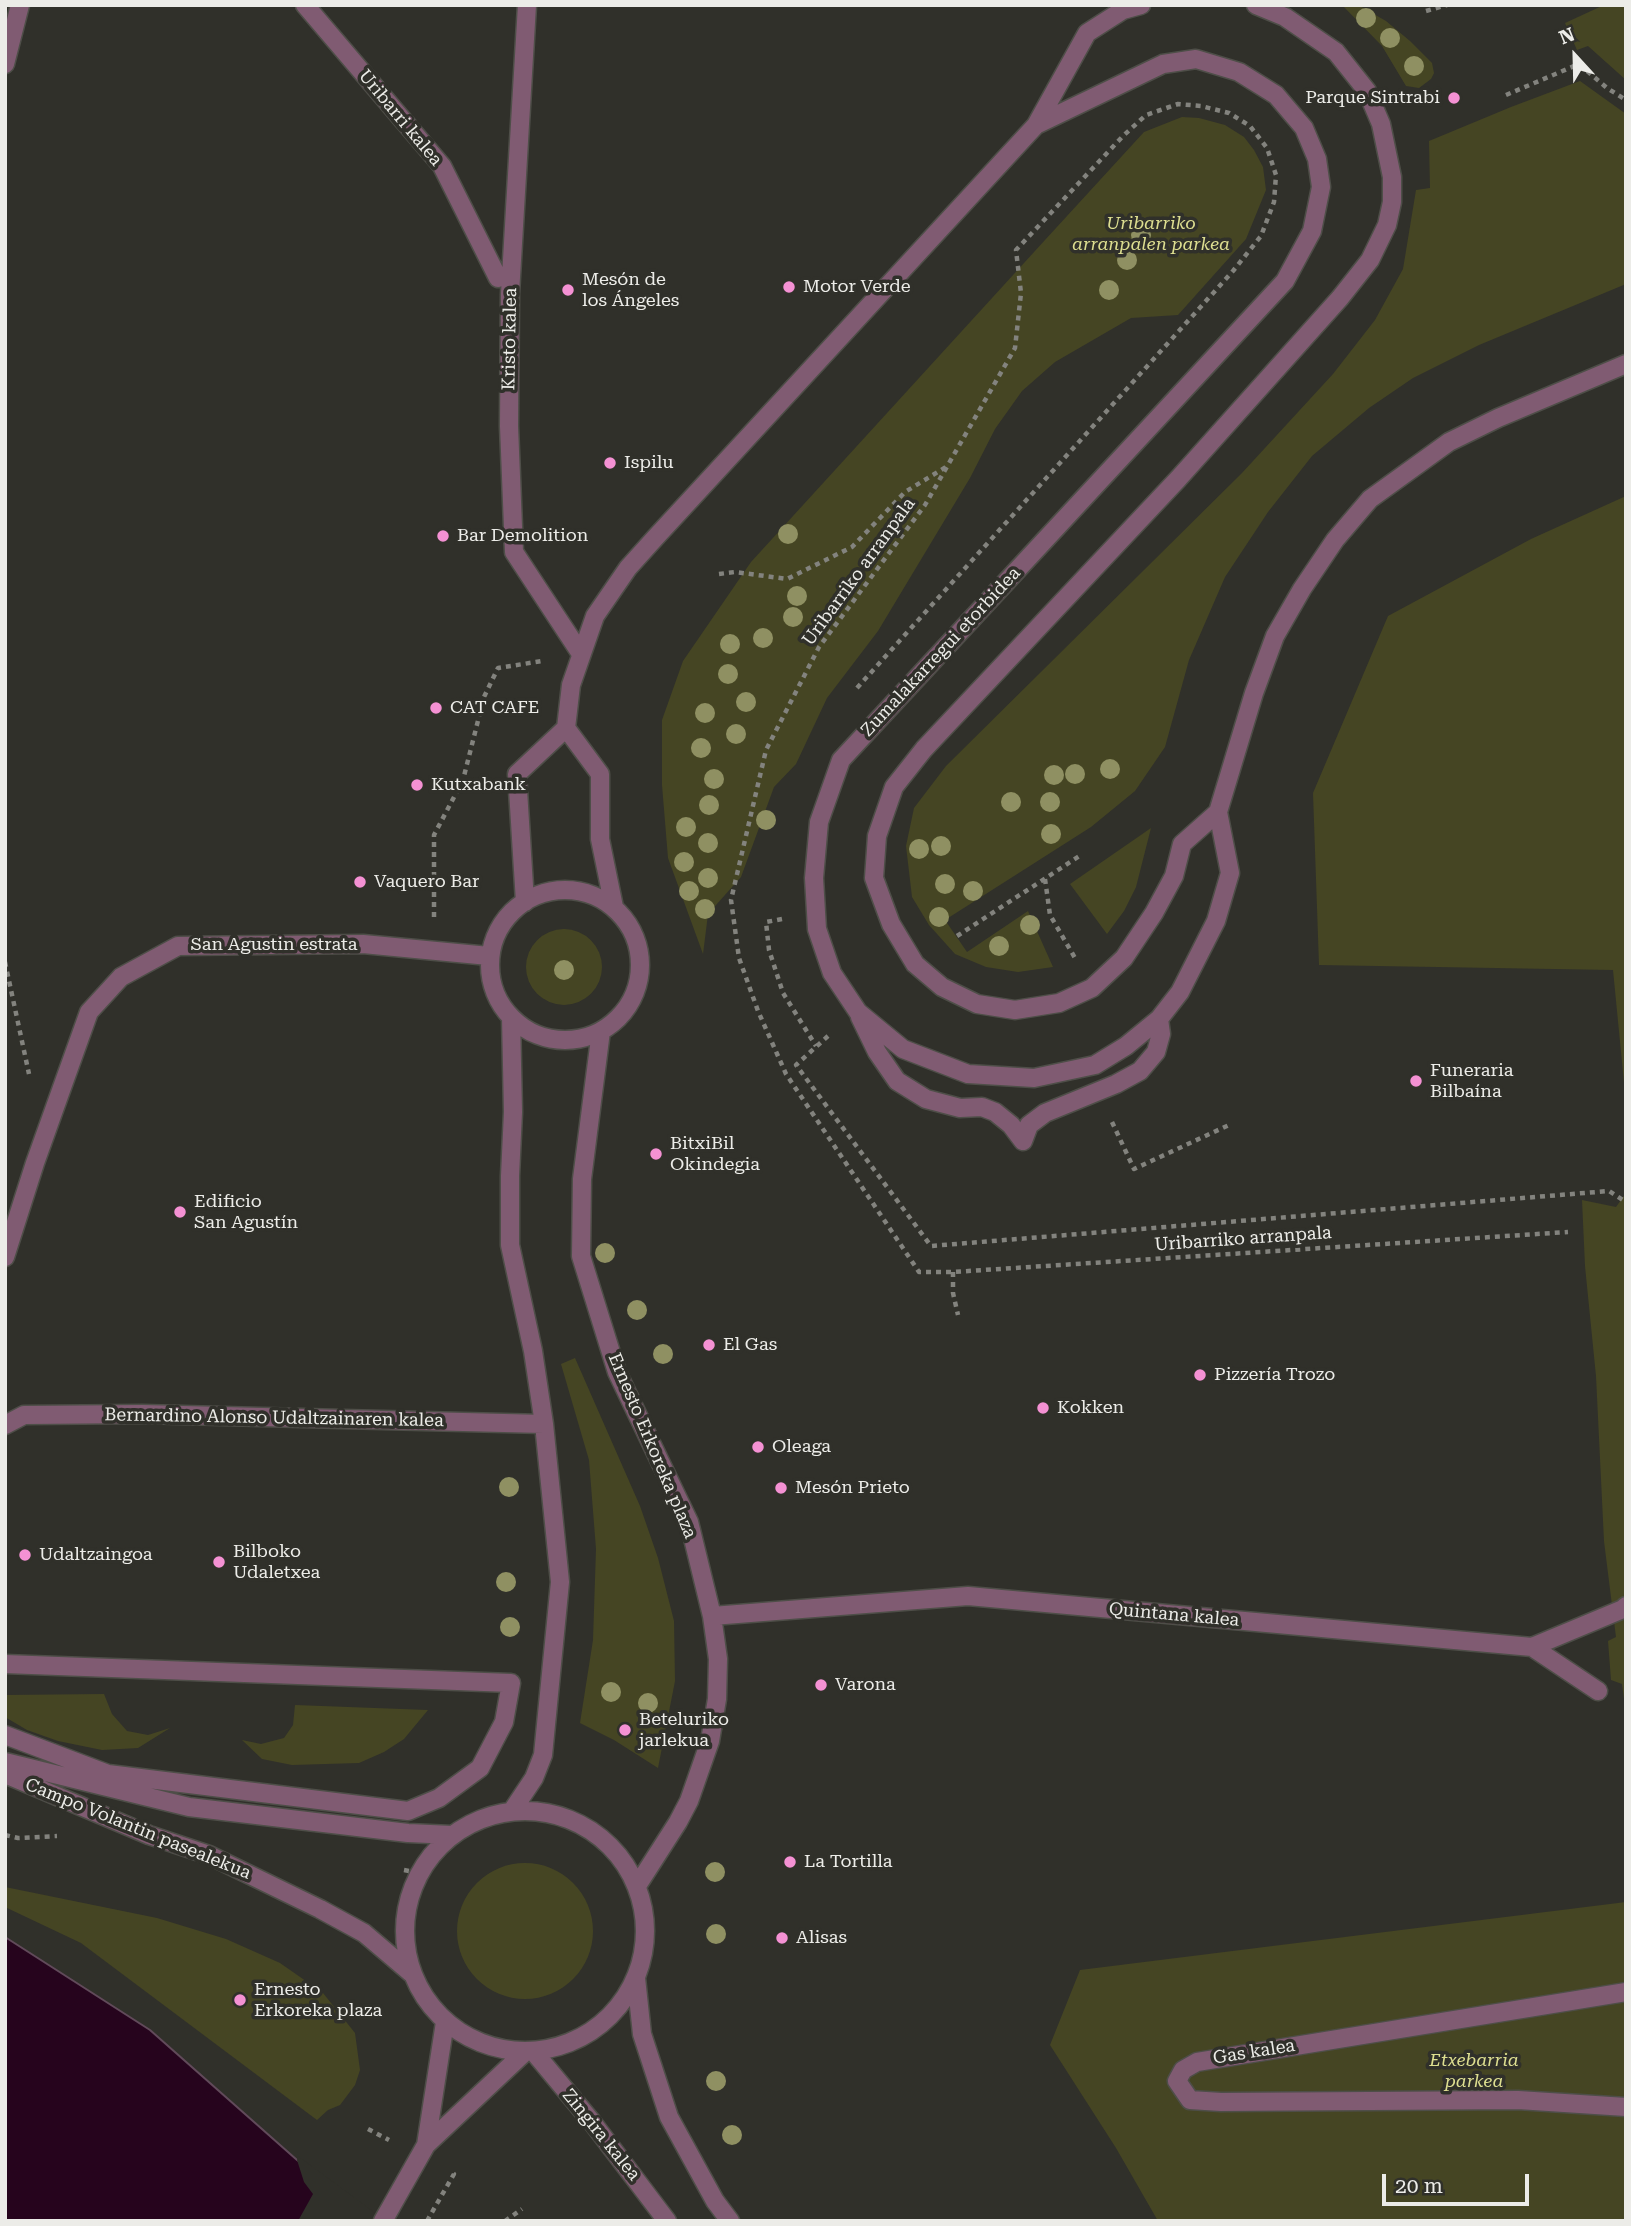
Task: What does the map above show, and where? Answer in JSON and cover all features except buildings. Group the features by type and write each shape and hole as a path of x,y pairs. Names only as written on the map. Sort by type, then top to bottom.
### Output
{"street":[{"path":"5,64 20,5"},
{"name":"Uribarri kalea","path":"305,5 442,166 498,278"},
{"name":"Kristo kalea","path":"527,5 510,294 509,426 513,552 580,654"},
{"name":"Zumalakarregui etorbidea","path":"566,728 571,685 580,654 595,616 628,568 1036,125 1087,33 1123,10 1141,5"},
{"path":"1217,812 1182,844 1174,876 1154,914 1124,958 1092,988 1059,1003 1015,1010 977,1004 942,987 915,964 891,924 874,878 877,836 894,787 923,749 1178,479 1340,298 1370,260 1387,225 1392,202 1392,177 1381,124 1367,91 1336,52 1285,17 1256,5"},
{"name":"Zumalakarregui etorbidea","path":"1036,125 1163,64 1196,59 1239,72 1276,94 1304,128 1317,159 1321,187 1312,231 1285,281 841,760 819,822 814,878 817,929 832,974 855,1007 903,1049 968,1074 1034,1079 1095,1065 1126,1046 1159,1019 1180,992 1216,921 1230,873 1217,812 1254,693 1275,636 1335,540 1370,499 1449,442 1497,418 1626,364"},
{"path":"525,902 517,774 566,728 600,774 600,839 614,907"},
{"path":"568,889 592,895 614,907 630,925 639,947 641,972 635,996 621,1016 601,1031 578,1040 554,1040 531,1031 511,1017 489,981 489,956 508,917 525,902 546,892 568,889"},
{"name":"San Agustin estrata","path":"5,1257 35,1163 89,1012 121,977 178,946 363,944 489,956"},
{"path":"855,1007 877,1052 897,1080 926,1099 960,1108 982,1107 995,1112 1011,1125 1023,1141 1029,1125 1045,1113 1116,1084 1140,1071 1156,1052 1161,1034 1159,1019"},
{"path":"511,1017 513,1112 510,1245 533,1351 544,1424 560,1582 543,1755 534,1778 512,1811"},
{"name":"Ernesto Erkoreka plaza","path":"601,1031 582,1179 581,1256 617,1372 689,1522 712,1616 718,1659 717,1699 710,1741 684,1812 637,1886"},
{"name":"Bernardino Alonso Udaltzainaren kalea","path":"5,1425 24,1415 142,1413 544,1424"},
{"name":"Quintana kalea","path":"712,1616 968,1596 1532,1647 1626,1606"},
{"path":"1532,1647 1598,1691"},
{"path":"5,1664 511,1683 504,1723 480,1768 439,1798 408,1811 108,1774 5,1735"},
{"name":"Campo Volantin pasealekua","path":"5,1762 190,1807 408,1833 452,1835"},
{"name":"Campo Volantin pasealekua","path":"5,1774 149,1835 209,1855 320,1909 364,1933 411,1973"},
{"path":"512,1811 551,1813 587,1827 617,1853 637,1886 645,1921 643,1957 630,1990 608,2019 578,2038 529,2051 502,2049 472,2039 445,2022 425,1999 411,1973 404,1934 409,1897 425,1862 452,1835 480,1819 512,1811"},
{"path":"636,1975 642,2034 669,2117 715,2201 730,2221"},
{"name":"Gas kalea","path":"1626,1992 1197,2062 1184,2070 1177,2081 1190,2100 1221,2102 1518,2100 1626,2106"},
{"path":"426,2145 445,2022"},
{"path":"383,2221 426,2145 529,2051"},
{"name":"Zingira kalea","path":"529,2051 592,2122 667,2221"}],"path":[{"path":"1426,11 1447,5"},
{"path":"1506,95 1579,64 1606,88 1626,100"},
{"name":"Uribarriko arranpala","path":"851,696 866,675 1233,271 1261,236 1274,202 1276,175 1267,148 1250,126 1229,113 1201,106 1178,104 1146,115 1016,250 1021,293 1015,348 925,505 820,647 766,750 731,900 738,958 786,1074 919,1272 1568,1232"},
{"path":"719,575 744,572 787,579 852,547 905,492 948,466"},
{"path":"436,953 434,835 463,780 484,697 499,668 580,654"},
{"path":"957,936 1081,855"},
{"path":"781,907 782,919"},
{"path":"766,922 769,950 783,993 817,1046"},
{"path":"5,961 31,1083"},
{"path":"786,1074 828,1036"},
{"path":"796,1065 930,1246 1609,1191 1626,1202"},
{"path":"953,1272 953,1293 958,1315"},
{"path":"5,1835 18,1838 59,1836"},
{"path":"368,2129 389,2140"},
{"path":"427,2221 454,2174"},
{"path":"505,2221 522,2209"}],"green space":[{"path":"1342,5 1358,5 1386,21 1432,63 1434,73 1431,79 1419,88 1406,86 1382,46"},
{"path":"1604,5 1626,5 1626,80 1588,46 1577,50 1565,23"},
{"path":"1580,81 1626,114 1626,284 1479,345 1413,378 1369,408 1312,456 1268,512 1225,577 1189,660 1165,747 1135,791 1091,827 945,920 967,952 1028,911 1053,967 1018,972 986,967 955,954 929,925 912,897 906,846 914,808 946,766 1242,473 1333,374 1375,320 1403,269 1416,190 1430,188 1429,141"},
{"name":"Uribarriko arranpalen parkea","path":"1182,117 1199,118 1225,125 1244,137 1263,167 1266,190 1246,239 1178,315 1131,318 1055,362 1022,391 995,429 970,478 878,631 827,698 796,764 774,787 741,877 708,914 703,954 668,858 662,785 662,720 683,661 751,562 1144,132"},
{"path":"1626,496 1626,1103 1613,970 1319,965 1313,793 1388,616 1531,539"},
{"path":"1151,828 1136,887 1124,911 1107,934 1070,884"},
{"path":"564,929 579,932 591,940 599,952 602,967 599,982 591,994 579,1002 564,1005 549,1002 537,994 529,982 526,967 529,952 537,940 549,932"},
{"path":"1626,1193 1626,1714 1622,1684 1611,1680 1608,1641 1616,1637 1604,1541 1596,1376 1585,1266 1582,1200 1616,1207"},
{"path":"575,1358 640,1506 658,1558 674,1621 675,1681 658,1768 614,1740 580,1723 593,1640 596,1549 589,1460 561,1364"},
{"path":"104,1694 112,1714 127,1731 148,1735 170,1728 138,1748 102,1750 58,1741 27,1730 5,1717 5,1695"},
{"path":"295,1705 428,1710 404,1739 359,1763 292,1765 262,1759 242,1740 261,1744 284,1738 293,1725"},
{"path":"525,1863 551,1868 573,1883 588,1905 593,1931 588,1957 573,1979 551,1994 525,1999 499,1994 477,1979 462,1957 457,1931 462,1905 477,1883 499,1868"},
{"path":"5,1887 157,1918 226,1939 280,1963 323,1993 355,2033 360,2070 355,2085 340,2105 328,2110 317,2120 81,1943 5,1907"},
{"name":"Etxebarria parkea","path":"1626,1902 1626,2221 1158,2221 1116,2148 1050,2045 1080,1970"}],"shaded area":[{"path":"5,1937 150,2030 297,2160 380,2221 5,2221"}],"pier":[{"path":"298,2156 383,2221 298,2221 313,2194 304,2182"}],"place":[{"name":"Parque Sintrabi","path":"1454,98"},
{"name":"Motor Verde","path":"789,287"},
{"name":"Mesón de los Ángeles","path":"568,290"},
{"name":"Ispilu","path":"610,463"},
{"name":"Bar Demolition","path":"443,536"},
{"name":"CAT CAFE","path":"436,708"},
{"name":"Kutxabank","path":"417,785"},
{"name":"Vaquero Bar","path":"360,882"},
{"name":"Funeraria Bilbaína","path":"1416,1081"},
{"name":"BitxiBil Okindegia","path":"656,1154"},
{"name":"Edificio San Agustín","path":"180,1212"},
{"name":"El Gas","path":"709,1345"},
{"name":"Pizzería Trozo","path":"1200,1375"},
{"name":"Kokken","path":"1043,1408"},
{"name":"Oleaga","path":"758,1447"},
{"name":"Mesón Prieto","path":"781,1488"},
{"name":"Udaltzaingoa","path":"25,1555"},
{"name":"Bilboko Udaletxea","path":"219,1562"},
{"name":"Varona","path":"821,1685"},
{"name":"Beteluriko jarlekua","path":"625,1730"},
{"name":"La Tortilla","path":"790,1862"},
{"name":"Alisas","path":"782,1938"},
{"name":"Ernesto Erkoreka plaza","path":"240,2000"}]}
